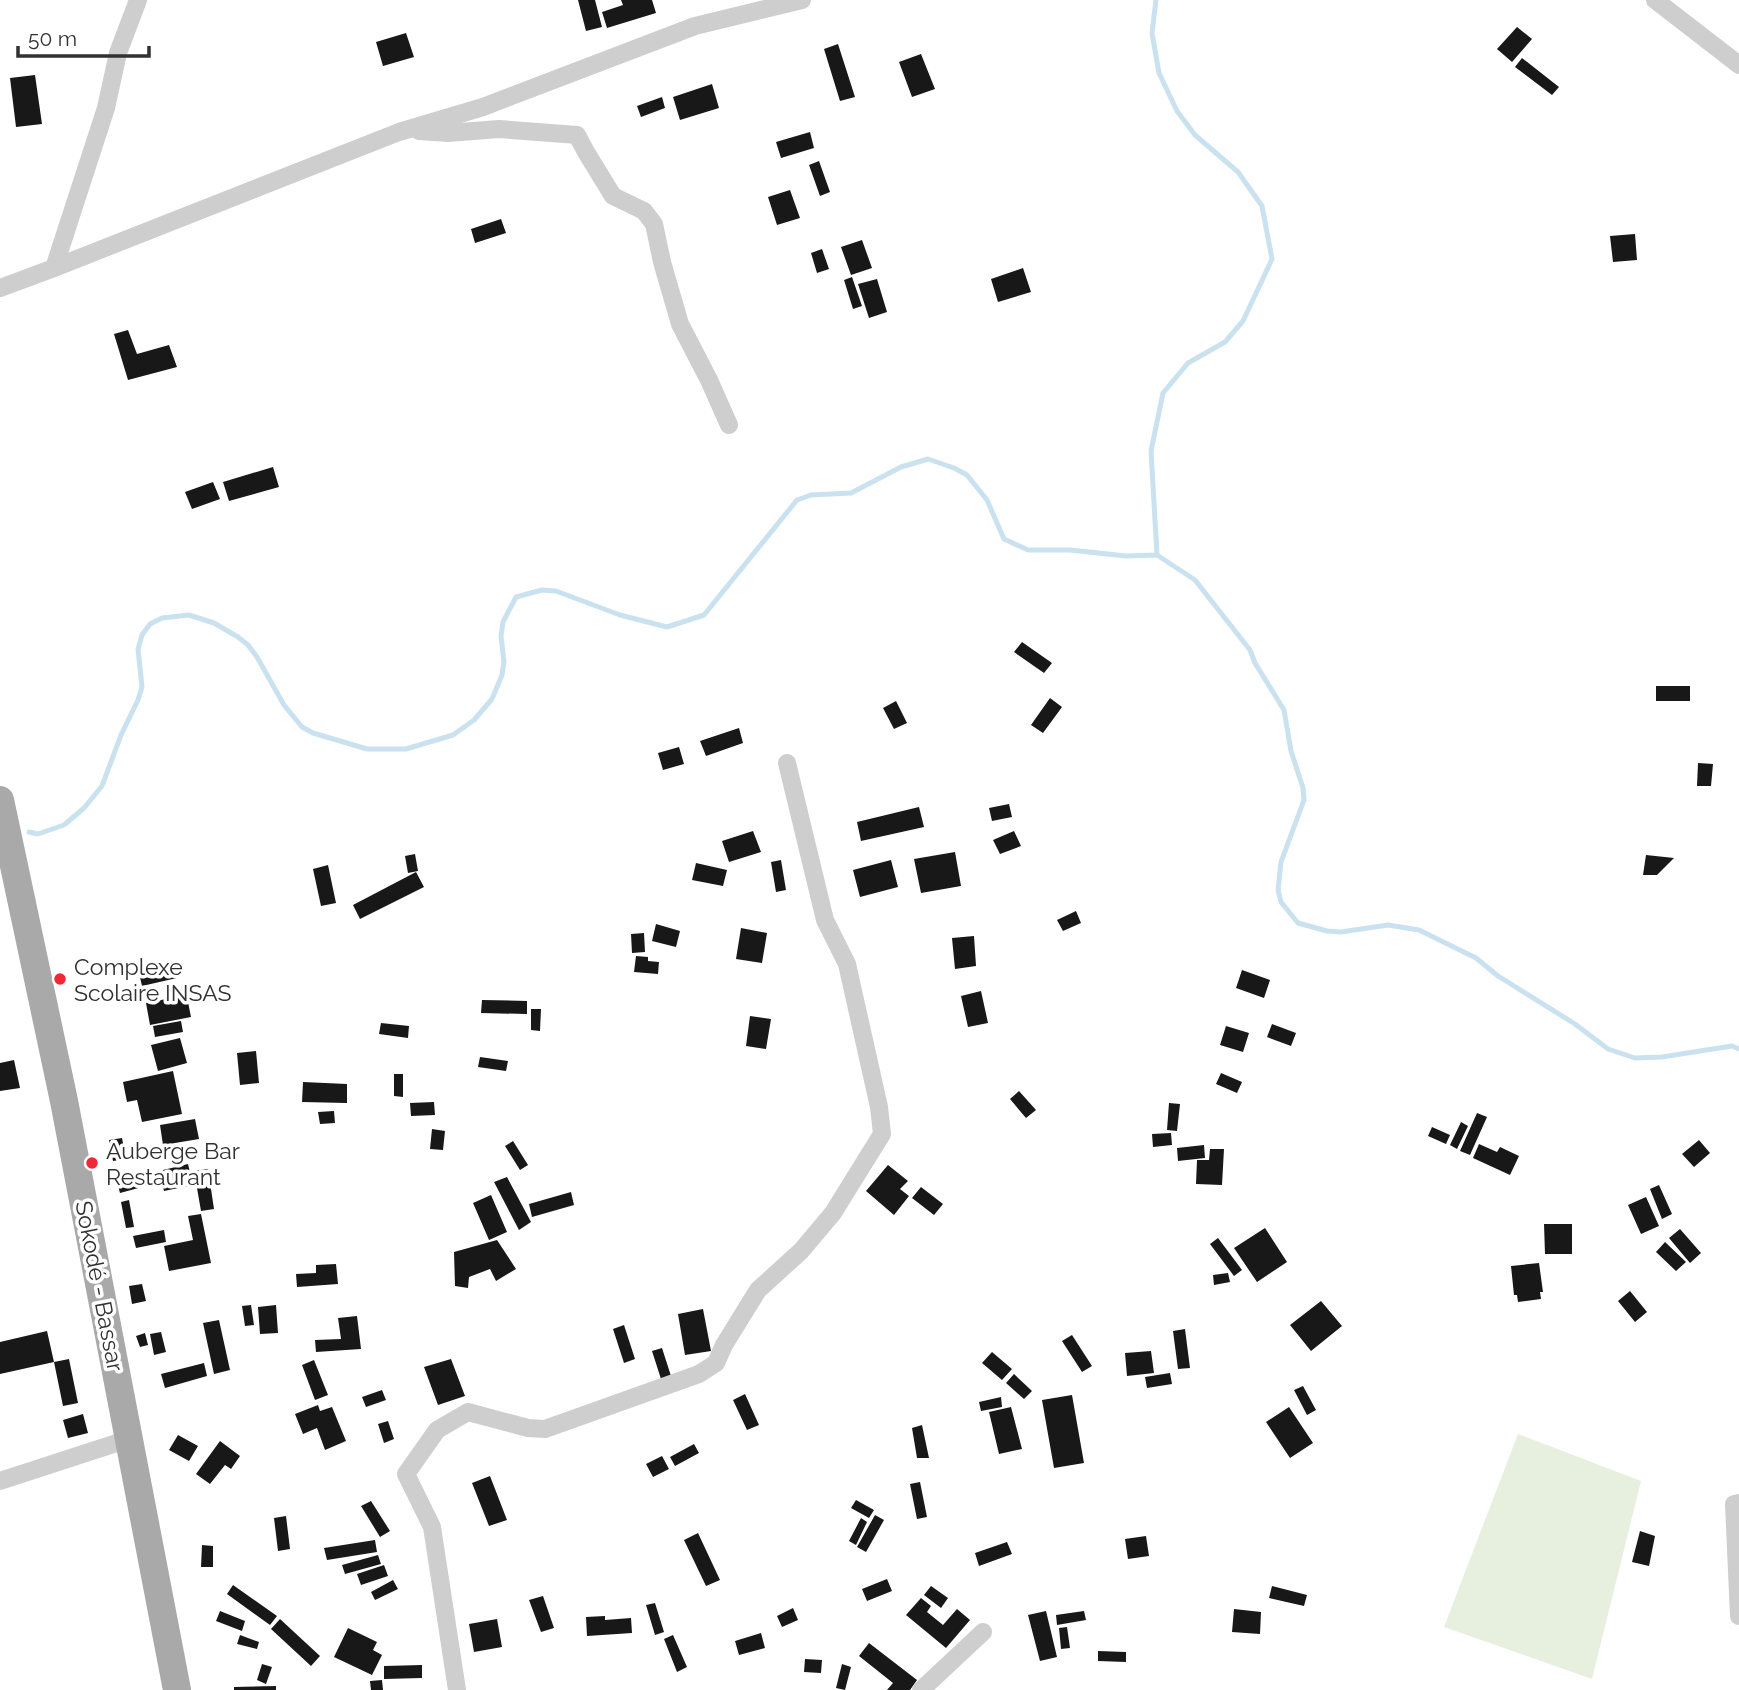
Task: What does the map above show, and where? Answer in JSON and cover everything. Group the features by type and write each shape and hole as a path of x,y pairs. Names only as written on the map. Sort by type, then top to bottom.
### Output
{"main road":[{"name":"Sokodé - Bassar","path":"0,800 64,1101 177,1690"}],"street":[{"path":"54,268 106,108 118,53 138,0"},
{"path":"0,288 403,131 482,107 695,26 802,0"},
{"path":"1655,0 1739,65"},
{"path":"403,131 448,133 499,129 578,135 613,196 645,211 654,224 680,324 729,425"},
{"path":"457,1690 432,1527 406,1474 437,1430 468,1412 528,1428 545,1429 699,1374 716,1363 758,1290 801,1251 834,1213 882,1134 880,1107 847,964 825,920 787,763"},
{"path":"0,1481 129,1439"},
{"path":"1739,1503 1734,1504 1739,1616"},
{"path":"921,1690 984,1632"}],"green space":[{"path":"1518,1434 1641,1481 1592,1679 1444,1627"}],"building":[{"path":"578,0 595,0 602,27 586,31"},
{"path":"621,0 652,0 656,13 607,28 602,12 623,5"},
{"path":"1517,27 1532,39 1512,62 1497,49"},
{"path":"406,33 414,57 383,66 376,42"},
{"path":"838,44 855,97 840,101 824,49"},
{"path":"921,54 935,89 912,97 899,62"},
{"path":"1522,58 1559,87 1552,95 1515,67"},
{"path":"35,75 42,124 16,127 10,78"},
{"path":"712,84 719,108 680,120 673,97"},
{"path":"662,97 665,108 641,117 637,106"},
{"path":"810,132 814,148 781,158 776,142"},
{"path":"819,161 830,192 820,196 809,165"},
{"path":"790,190 800,218 777,225 768,197"},
{"path":"501,219 506,233 475,243 471,229"},
{"path":"1635,234 1637,260 1613,262 1610,236"},
{"path":"862,240 872,268 851,275 841,247"},
{"path":"822,249 829,269 817,273 811,253"},
{"path":"1023,268 1031,292 998,302 991,279"},
{"path":"852,277 862,306 853,309 844,280"},
{"path":"877,279 887,312 869,318 858,284"},
{"path":"128,330 137,354 169,345 177,367 128,380 114,334"},
{"path":"273,467 279,487 229,501 223,482"},
{"path":"213,482 220,499 192,509 185,492"},
{"path":"1022,642 1052,663 1044,673 1014,652"},
{"path":"1656,686 1690,686 1690,701 1656,701"},
{"path":"1050,698 1062,707 1043,733 1031,725"},
{"path":"896,701 907,723 894,729 883,708"},
{"path":"739,728 743,743 706,756 700,741"},
{"path":"679,747 684,764 663,770 658,753"},
{"path":"1698,763 1713,764 1711,786 1697,786"},
{"path":"1009,804 1012,817 992,821 989,808"},
{"path":"919,807 924,827 861,841 857,822"},
{"path":"753,831 761,852 729,862 722,841"},
{"path":"1014,831 1021,846 1000,854 993,840"},
{"path":"955,852 961,886 921,893 914,859"},
{"path":"415,854 418,871 408,873 405,856"},
{"path":"1646,855 1674,858 1657,875 1643,875"},
{"path":"781,860 786,890 776,892 771,862"},
{"path":"891,860 898,887 860,897 853,870"},
{"path":"696,863 727,870 723,886 692,880"},
{"path":"328,865 336,903 321,906 313,869"},
{"path":"416,872 424,887 360,919 353,905"},
{"path":"1076,911 1081,923 1063,931 1057,920"},
{"path":"656,924 680,931 676,947 652,941"},
{"path":"741,928 767,933 762,963 736,959"},
{"path":"644,933 645,952 632,953 631,934"},
{"path":"974,936 976,966 955,969 952,938"},
{"path":"636,956 659,962 658,974 634,972"},
{"path":"174,965 177,978 142,986 139,973"},
{"path":"1242,970 1270,980 1264,998 1236,988"},
{"path":"185,987 191,1017 150,1025 146,1003 166,999 164,991"},
{"path":"981,991 988,1023 968,1027 961,996"},
{"path":"482,1000 527,1001 527,1014 481,1013"},
{"path":"531,1009 541,1009 540,1031 531,1030"},
{"path":"750,1016 771,1019 766,1049 746,1046"},
{"path":"181,1021 183,1032 155,1037 153,1026"},
{"path":"381,1023 409,1026 408,1038 379,1034"},
{"path":"1272,1024 1296,1033 1291,1046 1267,1037"},
{"path":"1226,1026 1249,1033 1243,1052 1220,1045"},
{"path":"180,1038 187,1063 158,1071 151,1045"},
{"path":"256,1051 259,1083 240,1085 237,1053"},
{"path":"480,1057 508,1061 506,1071 478,1067"},
{"path":"14,1060 20,1088 0,1091 0,1063"},
{"path":"173,1071 182,1114 142,1122 137,1100 127,1102 123,1082"},
{"path":"1221,1073 1242,1082 1237,1093 1216,1084"},
{"path":"394,1074 403,1074 403,1097 394,1096"},
{"path":"303,1082 347,1084 347,1103 302,1102"},
{"path":"1019,1091 1036,1110 1026,1118 1010,1099"},
{"path":"434,1102 435,1115 411,1116 410,1103"},
{"path":"1169,1103 1180,1104 1177,1131 1167,1130"},
{"path":"334,1111 335,1123 320,1124 318,1112"},
{"path":"1477,1113 1487,1117 1470,1155 1460,1151"},
{"path":"195,1119 199,1139 163,1145 160,1125"},
{"path":"1461,1122 1468,1126 1457,1149 1450,1145"},
{"path":"1432,1127 1450,1135 1446,1144 1428,1136"},
{"path":"432,1129 445,1131 443,1150 430,1149"},
{"path":"1171,1133 1172,1145 1153,1147 1152,1134"},
{"path":"122,1138 126,1159 113,1161 109,1140"},
{"path":"1699,1140 1710,1153 1694,1167 1682,1154"},
{"path":"513,1141 528,1165 520,1170 505,1146"},
{"path":"1479,1144 1497,1152 1500,1147 1519,1156 1510,1175 1473,1158"},
{"path":"1204,1145 1205,1158 1178,1161 1177,1148"},
{"path":"1210,1149 1224,1149 1222,1185 1196,1184 1197,1160 1209,1160"},
{"path":"188,1164 193,1185 164,1191 159,1171"},
{"path":"888,1165 908,1181 900,1189 909,1196 894,1215 866,1191"},
{"path":"208,1169 214,1209 201,1211 194,1171"},
{"path":"144,1175 146,1186 120,1193 117,1182"},
{"path":"507,1177 531,1222 519,1230 494,1182"},
{"path":"1659,1185 1672,1214 1662,1219 1650,1189"},
{"path":"921,1187 943,1204 934,1215 912,1198"},
{"path":"571,1192 574,1205 532,1217 529,1204"},
{"path":"491,1195 507,1232 489,1240 473,1203"},
{"path":"1646,1197 1659,1226 1641,1234 1628,1205"},
{"path":"129,1200 134,1227 126,1228 121,1202"},
{"path":"201,1214 211,1263 169,1271 164,1246 193,1240 188,1216"},
{"path":"1544,1224 1572,1224 1572,1254 1545,1254"},
{"path":"1265,1228 1287,1262 1257,1282 1234,1248"},
{"path":"1680,1229 1701,1253 1690,1263 1669,1238"},
{"path":"164,1230 166,1242 136,1248 133,1236"},
{"path":"1218,1238 1242,1270 1234,1276 1210,1244"},
{"path":"497,1240 516,1269 496,1281 490,1269 469,1277 468,1288 455,1286 454,1252"},
{"path":"1665,1242 1686,1262 1676,1271 1656,1252"},
{"path":"1539,1263 1543,1292 1540,1292 1541,1299 1518,1302 1517,1295 1514,1295 1511,1266"},
{"path":"336,1264 338,1284 297,1287 296,1274 316,1273 316,1265"},
{"path":"1228,1273 1230,1282 1214,1285 1213,1275"},
{"path":"142,1284 146,1301 132,1304 129,1286"},
{"path":"1630,1291 1647,1312 1635,1322 1618,1301"},
{"path":"1321,1301 1342,1326 1311,1351 1290,1325"},
{"path":"251,1305 254,1325 245,1326 242,1306"},
{"path":"276,1305 278,1333 260,1334 258,1307"},
{"path":"703,1309 711,1351 685,1355 678,1314"},
{"path":"357,1316 361,1349 316,1352 315,1340 341,1339 338,1318"},
{"path":"219,1320 230,1370 214,1374 203,1323"},
{"path":"624,1325 635,1359 624,1363 613,1329"},
{"path":"1185,1329 1190,1368 1178,1369 1173,1331"},
{"path":"47,1331 54,1362 0,1374 0,1342"},
{"path":"161,1332 166,1352 154,1355 150,1334"},
{"path":"145,1333 148,1345 140,1347 136,1336"},
{"path":"1072,1335 1092,1366 1082,1372 1062,1341"},
{"path":"662,1348 671,1376 661,1379 652,1351"},
{"path":"1151,1351 1154,1373 1127,1376 1125,1353"},
{"path":"992,1352 1012,1369 1002,1380 982,1363"},
{"path":"69,1359 78,1403 63,1406 54,1362"},
{"path":"451,1359 465,1396 438,1405 424,1367"},
{"path":"314,1360 328,1395 315,1400 302,1365"},
{"path":"204,1363 207,1376 165,1388 161,1374"},
{"path":"1170,1373 1172,1384 1147,1388 1145,1377"},
{"path":"1014,1374 1032,1391 1024,1399 1006,1383"},
{"path":"1303,1386 1316,1410 1307,1415 1294,1390"},
{"path":"382,1390 386,1400 366,1407 362,1397"},
{"path":"745,1394 759,1425 747,1430 733,1400"},
{"path":"1072,1395 1084,1463 1054,1468 1042,1400"},
{"path":"1001,1397 1002,1407 981,1411 979,1402"},
{"path":"318,1405 320,1411 332,1407 346,1441 325,1450 317,1428 303,1434 295,1414"},
{"path":"1011,1407 1022,1449 999,1454 989,1412"},
{"path":"1289,1407 1313,1443 1290,1458 1266,1422"},
{"path":"83,1414 88,1433 68,1438 63,1420"},
{"path":"388,1421 394,1439 384,1443 378,1424"},
{"path":"922,1425 929,1458 917,1458 912,1428"},
{"path":"178,1435 198,1446 189,1461 169,1450"},
{"path":"220,1441 240,1456 231,1469 225,1465 210,1484 196,1474"},
{"path":"694,1444 699,1453 675,1466 670,1457"},
{"path":"662,1456 669,1469 653,1477 646,1464"},
{"path":"490,1476 507,1520 489,1526 472,1483"},
{"path":"920,1482 927,1517 917,1519 910,1484"},
{"path":"856,1500 874,1510 869,1518 851,1508"},
{"path":"371,1501 390,1531 380,1537 361,1506"},
{"path":"875,1515 884,1520 866,1552 857,1547"},
{"path":"286,1516 290,1549 278,1551 274,1518"},
{"path":"861,1518 867,1522 856,1545 849,1541"},
{"path":"1640,1531 1655,1536 1649,1566 1632,1562"},
{"path":"698,1533 720,1580 706,1586 684,1540"},
{"path":"1146,1536 1149,1556 1128,1559 1125,1539"},
{"path":"375,1540 377,1552 327,1560 324,1548"},
{"path":"1007,1542 1012,1554 979,1566 975,1553"},
{"path":"202,1545 213,1546 213,1567 201,1567"},
{"path":"378,1555 381,1564 345,1574 342,1565"},
{"path":"384,1565 388,1576 361,1585 357,1574"},
{"path":"887,1579 892,1591 867,1601 862,1589"},
{"path":"393,1580 398,1589 375,1600 371,1592"},
{"path":"233,1585 277,1616 270,1625 227,1594"},
{"path":"931,1586 948,1598 941,1608 924,1595"},
{"path":"1272,1586 1307,1595 1304,1606 1269,1598"},
{"path":"543,1596 554,1628 541,1632 529,1600"},
{"path":"921,1598 931,1606 927,1612 943,1625 957,1609 970,1620 946,1648 906,1615"},
{"path":"655,1603 664,1632 655,1635 646,1605"},
{"path":"793,1608 798,1620 782,1627 777,1616"},
{"path":"1234,1609 1261,1612 1260,1634 1232,1632"},
{"path":"220,1611 245,1621 242,1631 216,1621"},
{"path":"1046,1611 1057,1657 1040,1661 1028,1615"},
{"path":"1084,1611 1086,1620 1057,1625 1056,1615"},
{"path":"605,1616 605,1620 631,1618 632,1633 587,1636 586,1617"},
{"path":"280,1619 320,1656 311,1666 271,1629"},
{"path":"497,1619 502,1647 474,1652 469,1624"},
{"path":"1067,1627 1070,1648 1061,1649 1059,1628"},
{"path":"348,1628 377,1642 373,1650 382,1655 372,1675 334,1657"},
{"path":"761,1633 765,1648 739,1655 735,1641"},
{"path":"240,1635 259,1642 257,1649 237,1644"},
{"path":"673,1635 687,1667 677,1672 664,1639"},
{"path":"869,1643 917,1680 910,1690 887,1690 893,1683 859,1656"},
{"path":"1098,1651 1126,1652 1126,1662 1098,1661"},
{"path":"805,1659 822,1660 821,1673 804,1672"},
{"path":"262,1664 272,1667 266,1684 257,1680"},
{"path":"842,1664 851,1667 845,1690 836,1688"},
{"path":"422,1665 422,1678 384,1679 384,1666"},
{"path":"382,1680 383,1690 371,1690 370,1681"},
{"path":"276,1686 276,1690 234,1690 234,1687"}],"waterway":[{"path":"1156,0 1152,33 1159,73 1177,111 1195,135 1238,172 1262,206 1272,259 1243,321 1225,342 1188,363 1163,393 1151,451 1157,555"},
{"path":"29,832 38,834 64,825 84,808 102,786 142,687 138,649 142,635 150,624 162,618 189,615 214,623 238,637 257,657 284,705 302,727 313,733 367,749 406,749 453,735 474,720 492,699 502,675 504,662 501,636 503,622 516,597 542,590 556,591 620,615 667,627 704,615 797,500 811,495 851,493 901,467 928,459 967,475 987,500 1004,539 1028,550 1070,550 1126,556 1157,555 1195,580 1250,650 1284,710 1304,800 1281,862 1278,890 1281,902 1298,923 1341,932 1388,925 1419,930 1476,958 1498,976 1575,1024 1608,1049 1635,1058 1662,1057 1732,1046 1739,1049"}],"place":[{"name":"Complexe Scolaire INSAS","path":"60,979"},
{"name":"Auberge Bar Restaurant","path":"92,1163"}]}
